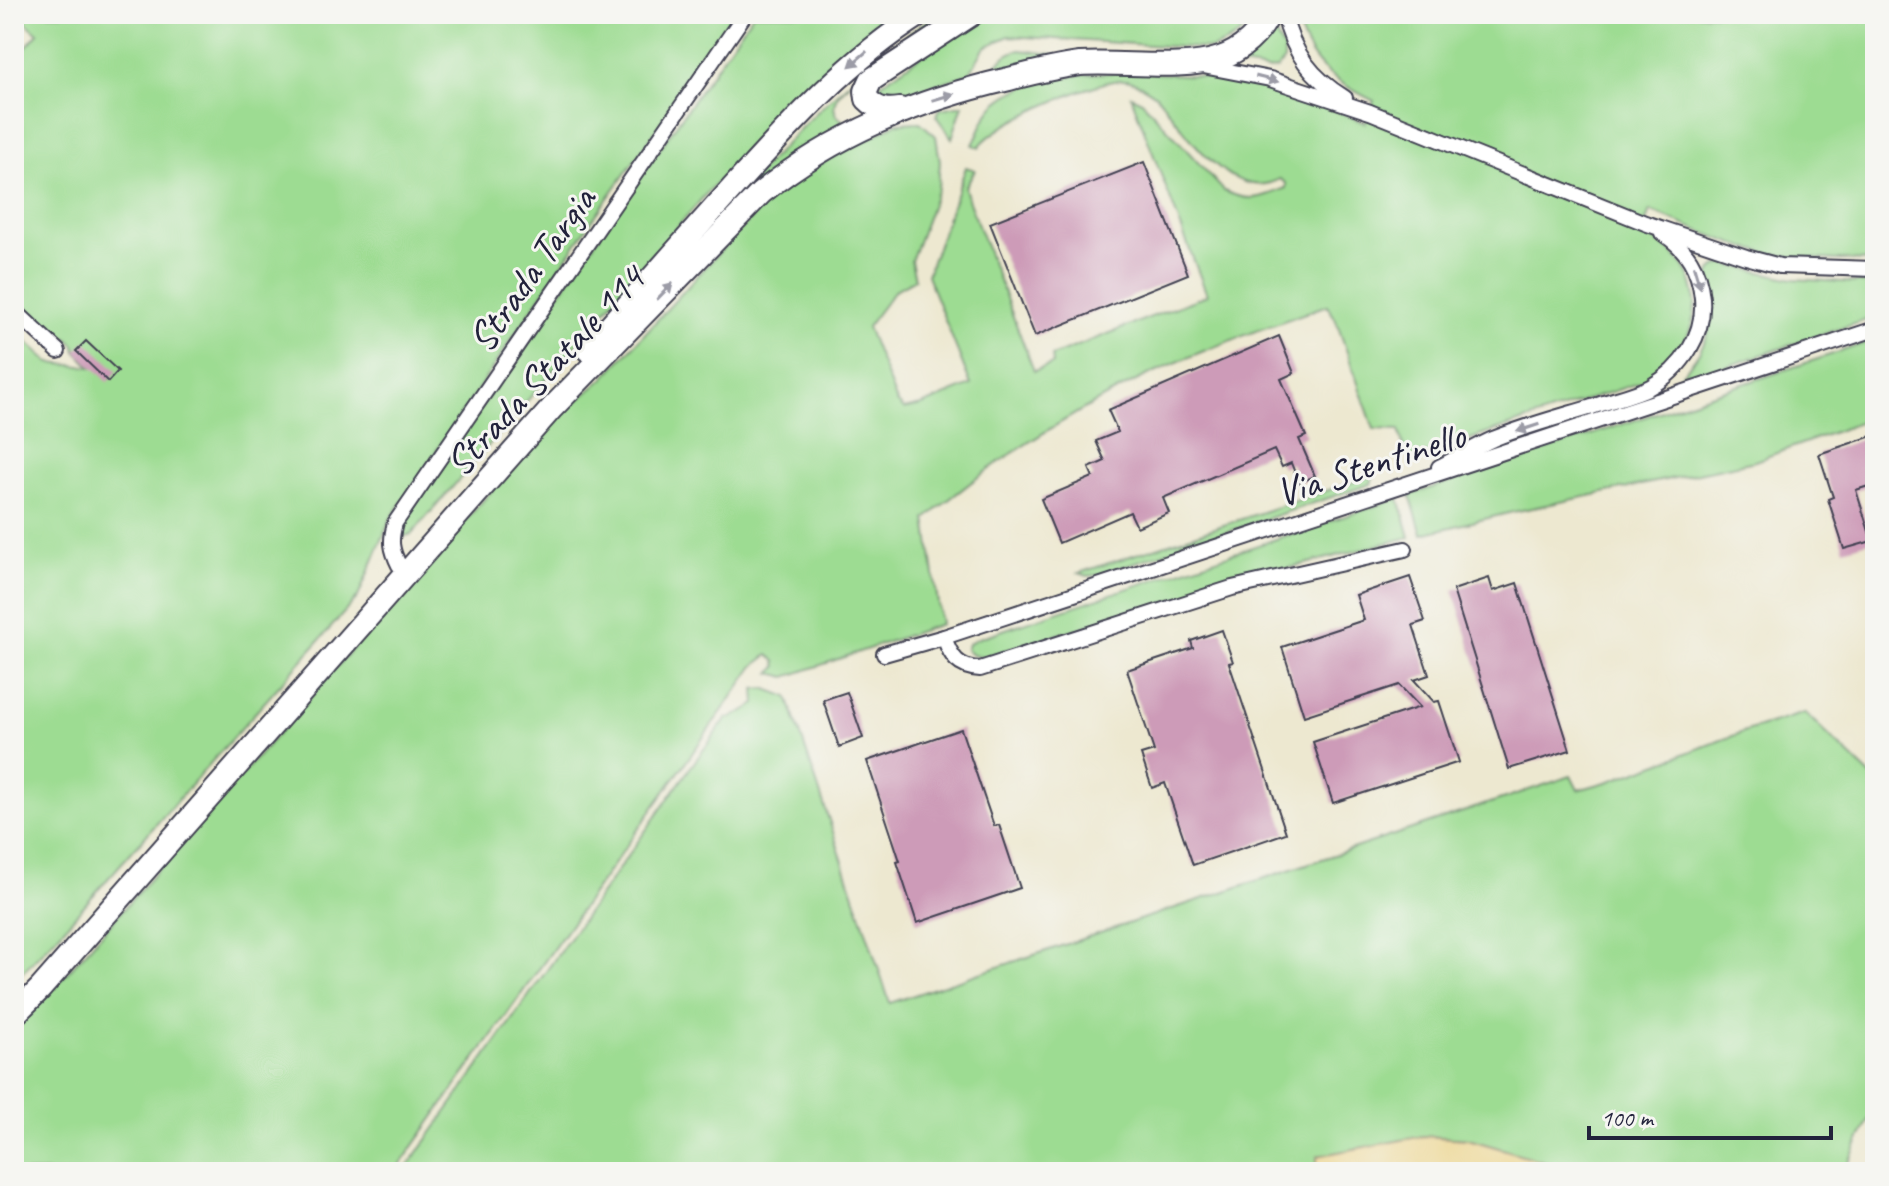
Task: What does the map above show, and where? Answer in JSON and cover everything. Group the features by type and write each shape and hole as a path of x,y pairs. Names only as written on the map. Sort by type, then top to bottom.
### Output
{"main road":[{"name":"Strada Statale 114","path":"14,995 796,118 864,53 921,14"},
{"path":"906,109 886,111 875,108 867,99 866,91 871,80 972,14"},
{"name":"Strada Statale 114","path":"14,1015 552,408 761,193 814,154 906,109 980,86 1063,66 1191,63 1221,58 1253,37 1269,14"}],"street":[{"name":"Strada Targia","path":"399,565 391,550 395,523 745,14"},
{"path":"1284,14 1297,51 1308,69 1325,86 1370,112"},
{"path":"1191,63 1270,79 1370,112 1645,223 1746,257 1780,266 1875,269"},
{"path":"1396,489 1492,440 1648,388 1681,362 1700,327 1703,310 1698,272 1687,252 1645,223"},
{"path":"14,310 58,351"},
{"name":"Via Stentinello","path":"884,654 1396,489 1875,329"},
{"path":"944,637 951,656 964,668 980,669 1232,588 1405,549"}],"green space":[{"path":"16,14 738,14 586,229 390,520 358,597 14,981 14,330 50,363 91,367 76,351 75,345 67,338 61,338 14,297 14,61 38,33"},
{"path":"753,14 897,14 858,43 807,91 706,194 412,534 398,535 404,518"},
{"path":"937,14 952,14 873,65 837,97 834,106 836,115 847,124 859,123 713,228 710,226 816,112 874,60"},
{"path":"986,14 1254,14 1237,36 1211,49 1009,36 985,47 969,74 885,101 877,97 875,88 956,31"},
{"path":"1295,14 1875,14 1875,261 1776,255 1720,239 1650,211 1641,234 1665,247 1682,264 1692,284 1695,305 1682,347 1666,365 1644,381 1417,457 1409,456 1399,430 1374,429 1335,318 1327,305 1205,350 1134,382 1026,444 926,519 941,624 786,677 771,673 777,667 776,661 768,655 754,666 395,1172 14,1172 14,1027 45,998 553,421 603,379 789,180 897,123 920,122 936,136 940,162 938,188 911,261 915,279 895,290 867,327 897,402 904,409 922,405 971,385 927,275 966,167 975,170 965,187 969,202 1034,371 1053,364 1052,356 1207,295 1131,96 1142,101 1224,191 1255,198 1286,188 1286,183 1280,179 1261,184 1243,182 1226,173 1194,143 1156,95 1130,81 1107,82 1068,96 1023,116 989,137 979,147 973,145 989,112 997,103 1021,89 1053,79 1090,74 1171,74 1273,88 1365,123 1374,101 1322,68 1306,46"},
{"path":"1273,30 1284,50 1284,60 1277,69 1241,66 1251,52"},
{"path":"1020,50 1054,54 1052,58 993,70 1005,57"},
{"path":"963,105 952,138 936,116 940,109"},
{"path":"1724,264 1793,279 1875,284 1875,317 1668,386 1686,370 1705,341 1711,318 1710,274 1714,268"},
{"path":"1875,340 1875,417 1755,461 1422,534 1410,495"},
{"path":"1374,475 1371,484 1097,575 1079,573"},
{"path":"1399,498 1410,537 1231,583 982,657 966,650 968,644 976,639"},
{"path":"764,688 788,697 890,1003 1571,776 1578,790 1805,713 1875,780 1875,1107 1844,1172 1580,1172 1468,1139 1424,1136 1317,1156 1317,1172 404,1172 727,718 756,704 755,689"}],"sand":[{"path":"1423,1136 1468,1139 1580,1172 1317,1172 1317,1156"}],"building":[{"path":"1144,162 1188,274 1035,336 990,223"},
{"path":"1279,336 1294,373 1281,379 1306,436 1299,439 1315,476 1299,483 1291,463 1282,467 1274,450 1163,498 1169,513 1137,527 1130,512 1059,543 1041,499 1093,477 1089,468 1105,461 1096,441 1118,432 1108,410"},
{"path":"86,341 118,371 108,382 76,351"},
{"path":"1875,435 1875,484 1856,490 1872,541 1844,549 1828,499 1833,497 1819,454"},
{"path":"1410,577 1425,621 1413,625 1429,675 1414,680 1434,702 1439,701 1459,762 1333,803 1313,742 1420,707 1399,685 1304,716 1282,647 1364,620 1356,595"},
{"path":"1489,578 1493,591 1517,583 1570,750 1509,769 1453,590"},
{"path":"1222,630 1233,662 1229,663 1286,833 1193,865 1165,783 1152,788 1141,755 1154,751 1127,670 1193,648 1191,641"},
{"path":"847,692 863,738 839,747 823,700"},
{"path":"961,729 994,826 999,825 1020,888 917,923 867,761"}]}
